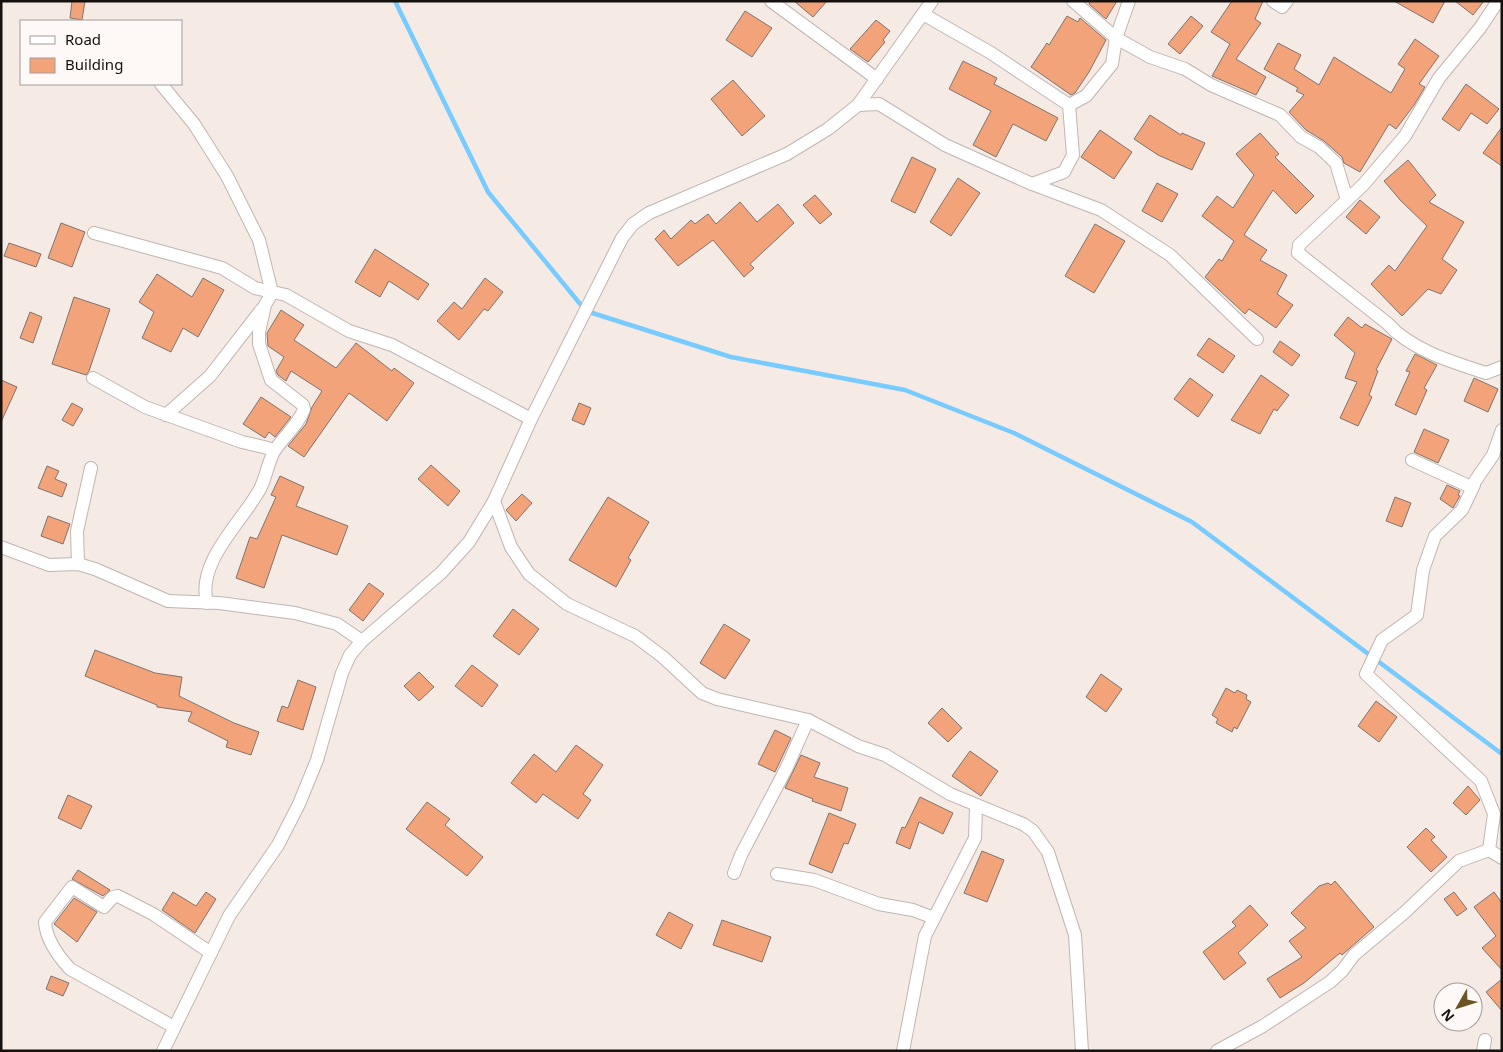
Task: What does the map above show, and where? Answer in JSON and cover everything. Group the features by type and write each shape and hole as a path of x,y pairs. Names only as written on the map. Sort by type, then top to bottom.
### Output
{"street":[{"path":"770,1 877,79"},
{"path":"163,1051 229,916 278,845 299,804 317,760 342,672 350,655 362,641 441,573 469,542 494,501 531,419 622,238 633,224 649,213 788,154 828,129 858,105 932,1"},
{"path":"1073,1 1116,38 1150,57 1185,69 1211,85 1280,115 1302,137 1318,147 1336,163 1347,200"},
{"path":"1069,105 1086,96 1112,64 1116,38 1129,1"},
{"path":"1273,1 1282,8 1287,1"},
{"path":"1498,1 1480,28 1439,78 1405,136 1363,185 1299,245 1298,253 1304,260 1387,322 1396,333 1409,343 1486,373 1502,367"},
{"path":"923,14 990,53 1069,105"},
{"path":"162,85 194,124 227,176 259,240 272,293 265,305 210,376 166,415"},
{"path":"858,105 879,104 945,145 1032,184 1101,210 1170,255 1257,339"},
{"path":"1032,184 1064,172 1072,155 1069,105"},
{"path":"94,234 222,268 255,288 272,293 286,294 349,331 392,345 531,419"},
{"path":"207,603 204,592 206,577 223,544 262,487 273,452 304,409 303,405 271,380 259,344 259,332 265,305"},
{"path":"93,378 145,407 242,442 268,448 273,452"},
{"path":"1489,850 1494,814 1481,780 1366,674 1382,640 1418,615 1423,570 1435,536 1462,510 1474,485 1493,455 1502,430"},
{"path":"1412,460 1467,486 1474,485"},
{"path":"78,564 77,530 91,468"},
{"path":"494,501 510,547 529,574 567,604 635,636 663,657 702,693 716,699 808,720 852,744 885,755 950,794 976,807 1023,824 1033,831 1048,852 1076,935 1082,1051"},
{"path":"1,547 49,566 78,564 168,601 207,603 295,613 337,624 362,641"},
{"path":"734,873 741,855 786,769 808,720"},
{"path":"904,1051 925,936 975,838 976,807"},
{"path":"1489,850 1502,858"},
{"path":"1217,1051 1263,1026 1330,982 1342,971 1354,955 1404,913 1460,861 1489,850"},
{"path":"777,874 814,880 879,904 913,910 934,918"},
{"path":"174,1027 70,969 60,958 45,928 45,922 72,887 104,907 114,897 118,896 153,914 211,954"}],"building":[{"path":"72,1 85,1 82,20 70,18"},
{"path":"794,1 827,1 813,17"},
{"path":"1090,1 1117,1 1106,19 1089,4"},
{"path":"1232,1 1263,1 1255,19 1261,23 1236,59 1266,77 1256,95 1212,76 1230,44 1211,32"},
{"path":"1394,1 1445,1 1433,23"},
{"path":"1455,1 1484,1 1473,15"},
{"path":"745,11 772,28 752,57 726,40"},
{"path":"1067,16 1078,22 1080,18 1106,40 1089,72 1075,93 1071,95 1031,67 1047,43 1049,45"},
{"path":"1191,16 1203,26 1180,54 1168,44"},
{"path":"876,20 890,31 883,40 885,42 868,62 850,49"},
{"path":"1415,39 1439,56 1419,84 1425,87 1414,105 1396,129 1389,124 1360,172 1344,163 1342,157 1324,141 1306,130 1289,112 1304,95 1296,91 1298,88 1264,69 1278,43 1301,55 1294,69 1319,85 1334,57 1391,93 1405,69 1398,64"},
{"path":"963,61 997,78 994,84 1058,118 1046,141 1013,124 996,157 973,145 991,111 949,89"},
{"path":"733,80 765,116 742,136 711,99"},
{"path":"1466,84 1499,109 1487,124 1471,113 1459,131 1442,119"},
{"path":"1150,115 1181,135 1182,133 1205,143 1192,170 1158,155 1134,139"},
{"path":"1502,127 1502,166 1483,153"},
{"path":"1100,130 1132,152 1114,179 1081,157"},
{"path":"1260,133 1279,154 1275,157 1314,196 1296,214 1273,190 1244,235 1267,250 1260,260 1287,275 1277,294 1293,305 1276,328 1249,309 1245,314 1205,277 1219,259 1222,261 1234,241 1202,216 1217,196 1233,208 1254,175 1236,154"},
{"path":"912,157 936,169 915,213 891,201"},
{"path":"1408,160 1436,195 1429,202 1464,222 1442,259 1457,270 1441,294 1428,289 1402,316 1371,284 1389,265 1395,271 1427,226 1401,201 1384,181"},
{"path":"958,178 980,193 951,236 930,222"},
{"path":"1157,183 1178,194 1162,222 1142,211"},
{"path":"815,195 832,214 820,224 803,205"},
{"path":"1360,200 1380,217 1366,234 1346,217"},
{"path":"740,202 757,222 778,204 794,223 750,264 754,268 744,277 713,240 678,266 655,239 664,230 671,239 691,220 695,224 708,214 716,224"},
{"path":"61,223 85,232 72,267 48,258"},
{"path":"1095,224 1125,241 1094,293 1065,276"},
{"path":"9,243 41,254 36,267 4,256"},
{"path":"375,249 429,284 418,300 389,281 380,297 355,282"},
{"path":"157,274 192,297 203,278 224,290 198,337 183,328 171,352 142,338 154,312 139,302"},
{"path":"485,278 503,292 488,311 484,309 459,340 437,321 454,302 462,309"},
{"path":"74,297 110,309 86,375 52,364"},
{"path":"281,310 304,325 294,340 336,368 356,343 392,371 394,368 414,383 387,421 349,393 304,457 288,446 306,424 312,407 322,391 291,371 286,381 278,375 276,371 284,357 268,346 267,333"},
{"path":"30,312 42,317 33,343 20,338"},
{"path":"1348,317 1362,328 1365,324 1392,339 1376,370 1378,371 1369,395 1372,397 1358,426 1340,418 1357,382 1345,378 1355,353 1334,335"},
{"path":"1209,338 1235,356 1223,373 1197,355"},
{"path":"1280,341 1300,355 1292,366 1273,352"},
{"path":"1415,354 1437,365 1424,388 1427,390 1416,415 1395,405 1410,372 1406,371"},
{"path":"1261,375 1289,395 1277,411 1274,409 1260,434 1231,420"},
{"path":"1190,378 1213,395 1198,417 1174,399"},
{"path":"1474,378 1498,389 1488,412 1464,401"},
{"path":"1,380 17,387 1,422"},
{"path":"261,397 291,417 275,437 269,432 265,438 243,424"},
{"path":"72,403 83,409 73,426 62,420"},
{"path":"579,403 591,408 584,425 572,420"},
{"path":"1424,429 1449,440 1438,463 1414,452"},
{"path":"431,465 460,491 448,506 418,479"},
{"path":"47,466 59,471 55,479 67,484 62,497 38,488"},
{"path":"280,476 304,487 296,506 348,526 337,555 282,535 264,588 236,578 250,537 257,539 276,497 271,495"},
{"path":"1447,485 1460,491 1458,495 1460,496 1453,508 1440,499"},
{"path":"522,494 532,503 516,521 506,510"},
{"path":"608,497 649,522 628,558 631,560 616,587 569,560"},
{"path":"1395,497 1411,503 1402,527 1386,521"},
{"path":"48,516 70,524 63,544 41,536"},
{"path":"369,583 384,594 363,621 349,610"},
{"path":"513,609 539,629 519,655 493,636"},
{"path":"724,624 750,640 725,679 700,663"},
{"path":"95,650 155,673 182,677 179,696 234,723 259,732 251,755 226,747 228,741 188,721 192,712 157,707 157,705 85,676"},
{"path":"472,665 498,685 482,707 455,686"},
{"path":"419,672 434,687 419,701 404,686"},
{"path":"1101,674 1122,689 1106,712 1086,697"},
{"path":"298,680 316,687 303,730 277,721 282,706 288,708"},
{"path":"1226,688 1235,693 1237,690 1247,695 1246,699 1251,702 1237,729 1234,727 1232,732 1216,723 1218,719 1212,715"},
{"path":"1376,701 1397,717 1379,742 1358,726"},
{"path":"942,708 962,728 948,742 928,723"},
{"path":"775,730 791,738 775,772 758,764"},
{"path":"576,745 603,765 583,794 591,800 578,819 543,794 536,803 511,783 534,754 556,772"},
{"path":"970,751 998,771 981,796 952,776"},
{"path":"801,755 820,763 814,777 848,788 841,811 812,801 813,799 785,788"},
{"path":"1468,786 1480,800 1466,815 1453,803"},
{"path":"68,795 92,806 81,829 58,818"},
{"path":"920,797 953,813 943,834 919,822 910,849 896,843 902,827 905,828"},
{"path":"427,802 450,819 445,825 483,857 467,876 406,829"},
{"path":"829,813 856,824 848,844 844,843 832,873 809,864"},
{"path":"1426,828 1435,837 1431,840 1447,857 1431,872 1407,847"},
{"path":"982,851 1004,860 987,902 964,893"},
{"path":"78,870 110,890 103,896 72,879"},
{"path":"1335,881 1374,927 1342,955 1340,953 1304,983 1280,998 1267,979 1302,957 1289,941 1306,928 1291,913 1319,886 1328,883 1331,885"},
{"path":"173,892 196,906 206,892 216,899 195,933 162,910"},
{"path":"1454,892 1467,909 1457,916 1444,899"},
{"path":"1494,892 1502,903 1502,970 1482,948 1496,936 1474,907"},
{"path":"74,898 97,912 77,942 54,924"},
{"path":"1250,905 1268,925 1238,953 1246,963 1224,980 1203,952 1236,926 1232,922"},
{"path":"669,912 693,925 681,949 656,935"},
{"path":"722,920 771,937 762,962 713,945"},
{"path":"51,976 69,983 63,996 46,989"},
{"path":"1502,979 1502,1011 1486,992"}],"waterway":[{"path":"395,1 488,192 586,311 731,357 905,390 1014,433 1192,522 1502,754"}]}
